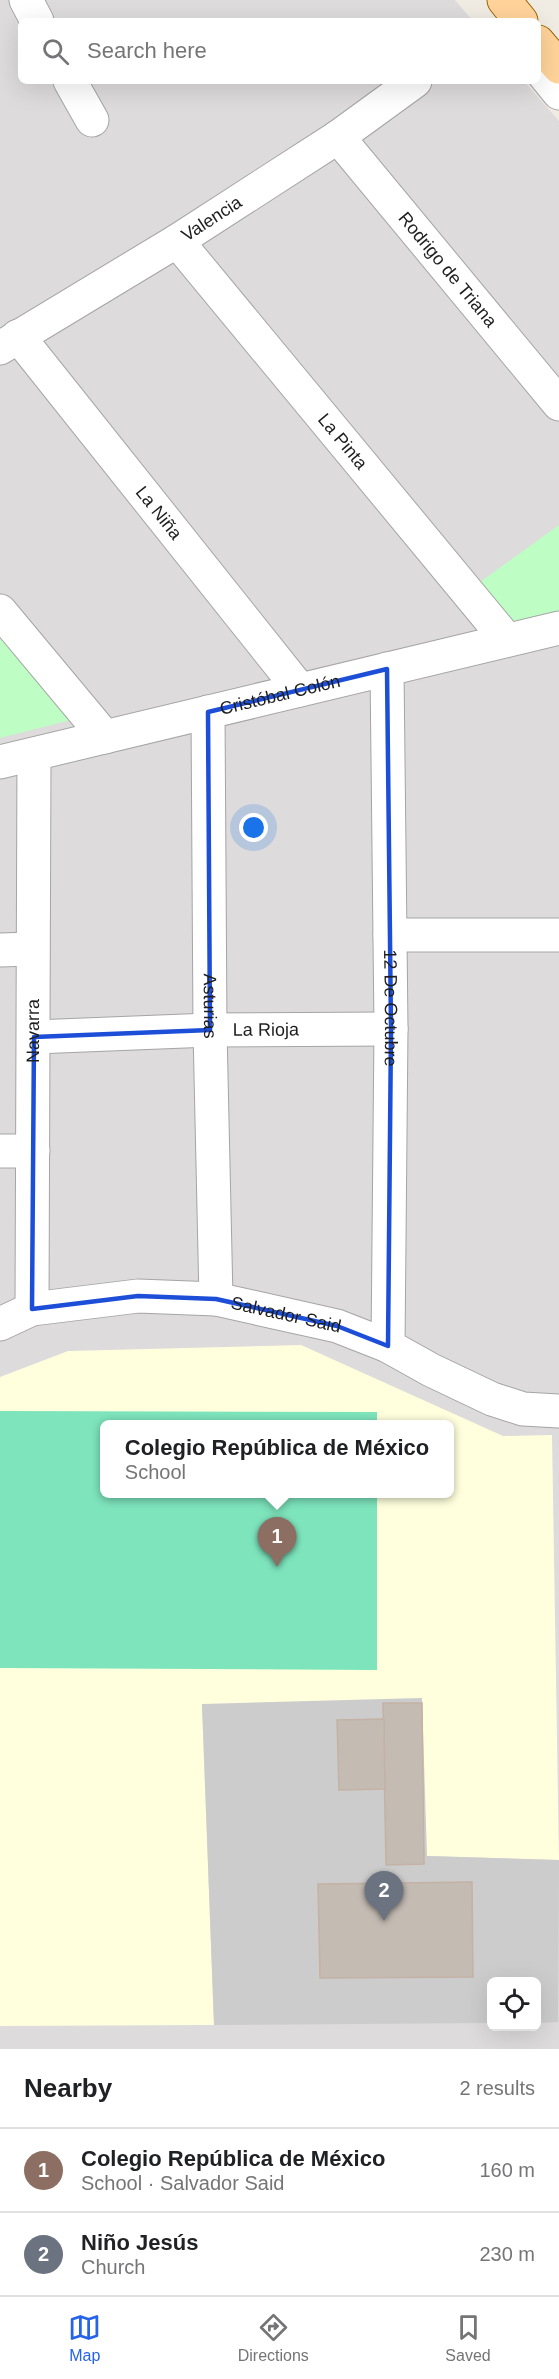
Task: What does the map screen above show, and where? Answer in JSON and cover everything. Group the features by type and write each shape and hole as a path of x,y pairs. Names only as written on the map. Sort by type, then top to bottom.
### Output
{"main road":[{"path":"541,46 559,67"}],"street":[{"path":"26,0 35,18"},
{"path":"541,71 559,93"},
{"path":"72,84 92,120"},
{"name":"Valencia","path":"9,342 177,241 338,137 411,84"},
{"name":"Rodrigo de Triana","path":"338,137 559,404"},
{"name":"La Pinta","path":"177,241 507,640"},
{"name":"La Niña","path":"9,342 300,690"},
{"path":"0,611 105,737"},
{"name":"Cristóbal Colón","path":"0,762 559,628"},
{"name":"12 De Octubre","path":"387,669 391,1029 388,1346"},
{"name":"Asturias","path":"208,712 210,1030 216,1299"},
{"name":"Navarra","path":"32,1309 34,755"},
{"path":"390,935 559,935"},
{"path":"0,950 33,950"},
{"name":"La Rioja","path":"34,1037 210,1030 391,1029"},
{"path":"0,1151 33,1150"},
{"name":"Salvador Said","path":"0,1324 32,1309 138,1296 216,1299 337,1326 388,1346 431,1370 492,1399 523,1409 559,1411"}],"highlighted area":[{"path":"387,669 391,1029 388,1346 337,1326 216,1299 138,1296 32,1309 34,1037 210,1030 208,712"}],"shaded area":[{"path":"0,0 455,0 470,18 18,18 18,84 527,84 559,121 559,2049 0,2049"},
{"path":"301,1345 503,1436 552,1435 559,1860 427,1856 202,1705 214,2025 0,2026 0,1377 68,1351"},
{"path":"422,1698 427,1856 559,1860 558,2022 541,2023 541,1977 487,1977 487,2023 214,2025 202,1704"}],"green space":[{"path":"559,525 559,614 510,627 480,582"},
{"path":"0,628 75,719 0,738"},
{"path":"0,1411 377,1412 377,1420 100,1420 100,1498 377,1498 377,1670 0,1668"}],"building":[{"path":"383,1703 422,1703 424,1864 386,1865"},
{"path":"384,1719 385,1789 339,1790 337,1720"},
{"path":"472,1882 473,1977 320,1978 318,1884"}],"place":[{"name":"Colegio República de México","path":"277,1567"},
{"name":"Niño Jesús","path":"384,1921"}]}
